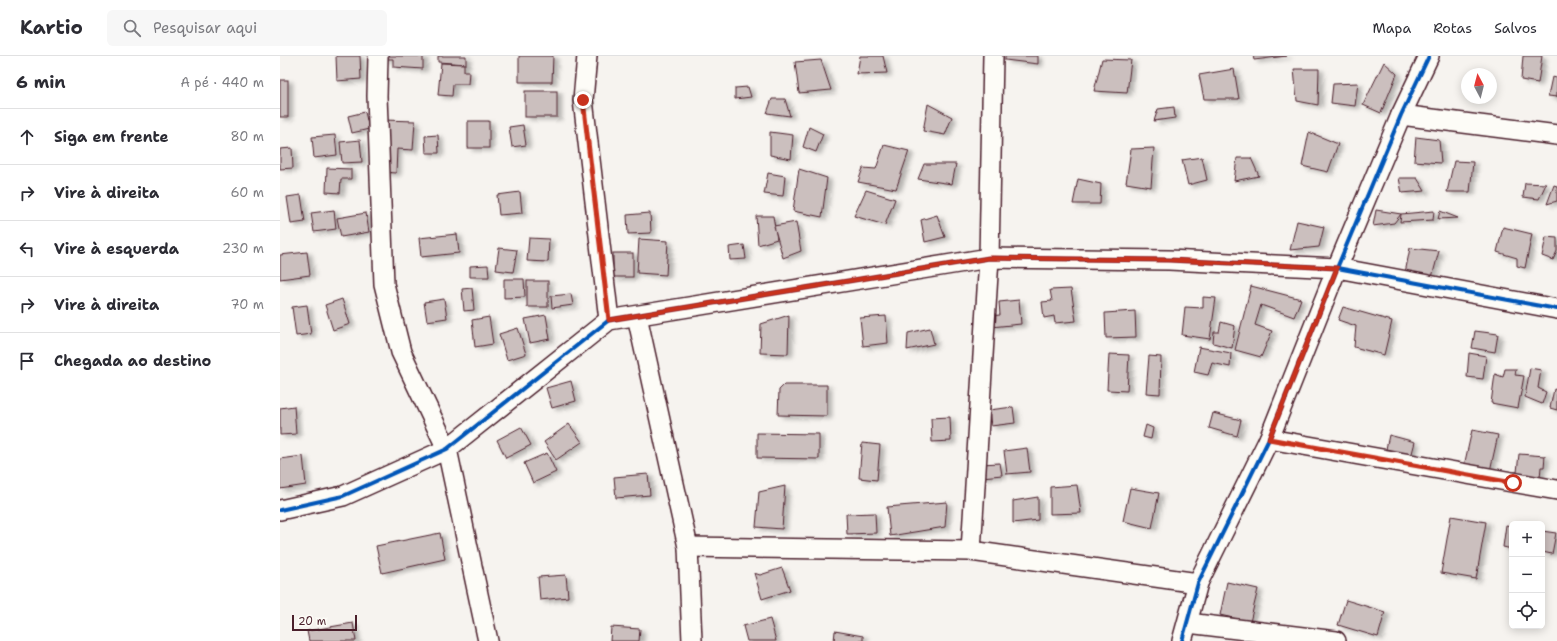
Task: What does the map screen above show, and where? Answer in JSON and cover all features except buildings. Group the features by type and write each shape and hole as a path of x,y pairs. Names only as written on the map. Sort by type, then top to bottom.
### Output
{"street":[{"path":"378,56 377,96 384,284 401,352 447,449 488,641"},
{"path":"588,56 583,100 609,320"},
{"path":"971,551 989,258 994,56"},
{"path":"1182,641 1198,583 1269,439 1337,268 1401,114 1429,56"},
{"path":"1401,114 1557,135"},
{"path":"280,510 343,496 447,449 609,320 989,258 1169,260 1337,268 1557,309"},
{"path":"637,316 688,546 692,641"},
{"path":"1269,439 1557,490"},
{"path":"688,546 971,551 1198,583"},
{"path":"1188,623 1336,641"}],"cycle path":[{"path":"1182,641 1198,583 1269,439 1337,268 1401,115 1429,56"},
{"path":"280,510 343,496 447,449 609,320 989,258 1169,260 1337,268 1557,309"}],"route":[{"path":"583,100 609,320 989,258 1169,260 1337,268 1269,439 1513,483"}]}
